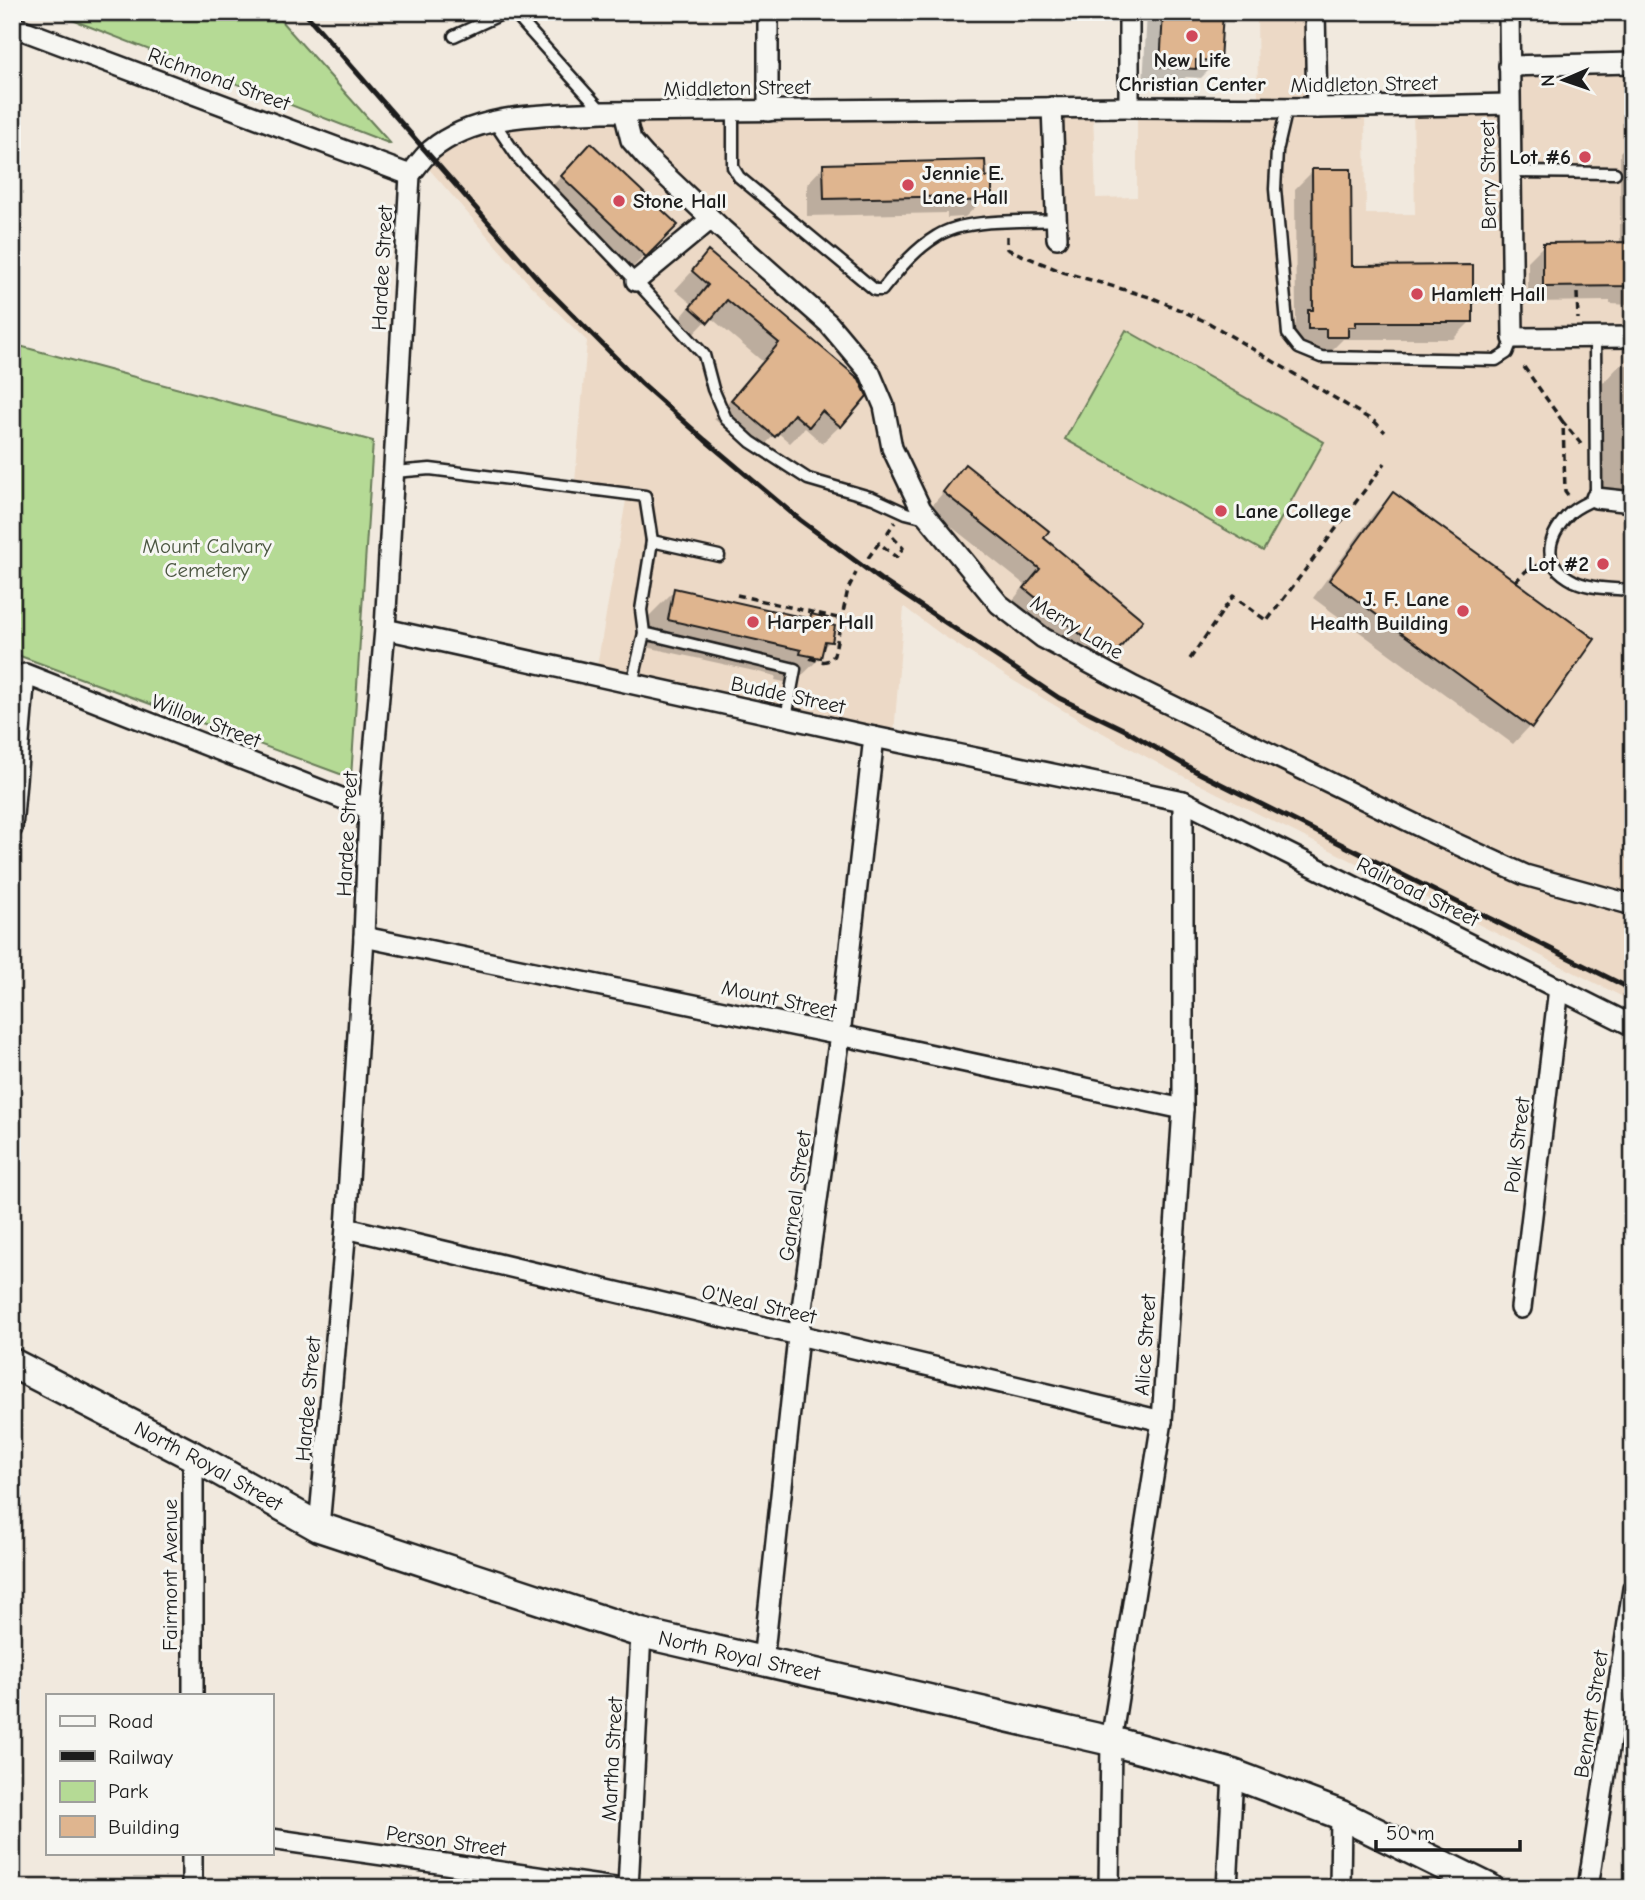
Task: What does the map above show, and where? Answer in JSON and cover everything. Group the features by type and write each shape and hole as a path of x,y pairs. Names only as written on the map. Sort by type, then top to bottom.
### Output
{"main road":[{"name":"North Royal Street","path":"12,1363 193,1456 319,1527 641,1633 1111,1741 1233,1774 1341,1815 1489,1888"}],"street":[{"path":"768,12 768,111"},
{"path":"1129,12 1129,107"},
{"path":"1315,12 1317,108"},
{"name":"Berry Street","path":"1509,12 1513,338"},
{"name":"Richmond Street","path":"12,26 410,174"},
{"path":"1509,66 1633,63"},
{"name":"Middleton Street","path":"410,174 430,151 470,128 545,115 603,112 1052,107 1317,108 1509,104"},
{"path":"1052,107 1057,229"},
{"name":"Merry Lane","path":"624,112 631,140 645,156 828,323 870,373 884,406 892,448 921,509 999,604 1054,644 1254,747 1525,875 1633,905"},
{"name":"Hardee Street","path":"319,1527 346,1228 369,809 385,629 410,174"},
{"path":"636,281 711,219"},
{"path":"1513,338 1587,332 1633,337"},
{"path":"1596,498 1633,502"},
{"name":"Budde Street","path":"385,629 874,737 1183,801"},
{"name":"Willow Street","path":"12,828 25,674 369,809"},
{"name":"Garneal Street","path":"763,1662 798,1336 840,1035 874,737"},
{"name":"Railroad Street","path":"1183,801 1633,1026"},
{"name":"Alice Street","path":"1108,1888 1111,1741 1162,1421 1183,1109 1183,801"},
{"name":"Mount Street","path":"364,937 1183,1109"},
{"name":"Polk Street","path":"1521,1308 1559,988"},
{"name":"O'Neal Street","path":"346,1228 1162,1421"},
{"name":"Fairmont Avenue","path":"192,1694 193,1456"},
{"name":"Bennett Street","path":"1588,1888 1633,1589"},
{"name":"Martha Street","path":"628,1888 641,1633"},
{"path":"1227,1888 1233,1774"},
{"path":"1340,1888 1341,1815"},
{"name":"Person Street","path":"273,1839 614,1888"},
{"path":"192,1854 192,1888"}],"lane":[{"path":"454,36 506,12"},
{"path":"513,12 603,112"},
{"path":"1287,108 1277,151 1275,189 1288,334 1299,348 1321,357 1496,360 1507,353 1513,338"},
{"path":"733,111 733,167 739,177 874,290 883,290 907,259 939,234 969,225 1057,229"},
{"path":"494,122 519,159 704,355 713,389 726,419 751,442 808,479 873,498 928,519"},
{"path":"1511,172 1615,173"},
{"path":"1587,332 1596,498 1569,514 1550,540 1549,549 1555,567 1572,580 1604,588 1633,590"},
{"path":"394,472 430,469 645,496 652,541 641,610 643,633 632,684"},
{"path":"652,541 719,556"},
{"path":"643,633 795,669 786,718"}],"path":[{"path":"1006,230 1007,249 1063,272 1153,298 1209,323 1375,422 1385,432"},
{"path":"1577,293 1587,332"},
{"path":"1524,367 1585,450"},
{"path":"1563,422 1565,491 1568,495"},
{"path":"1190,659 1233,596 1267,621 1385,463"},
{"path":"868,558 879,543 896,557 903,548 889,531"},
{"path":"1515,582 1527,570 1552,560"},
{"path":"810,658 825,662 831,660 848,589 856,573"},
{"path":"737,595 842,619"}],"shaded area":[{"name":"Lane College","path":"1257,12 1310,12 1313,112 1365,111 1366,214 1415,214 1413,110 1514,109 1514,71 1633,68 1633,1002 1163,766 1014,681 904,607 894,734 597,666 628,489 575,482 587,341 531,286 429,169 441,153 453,142 527,121 1093,113 1096,198 1137,197 1137,110 1258,102"}],"green space":[{"path":"52,12 273,12 391,144"},
{"path":"1126,330 1324,442 1263,551 1065,439"},
{"name":"Mount Calvary Cemetery","path":"12,344 373,441 351,778 12,653"}],"building":[{"name":"New Life Christian Center","path":"1163,12 1223,12 1220,61 1196,60 1196,69 1160,67"},
{"name":"Stone Hall","path":"591,143 678,225 646,257 561,176"},
{"name":"Jennie E. Lane Hall","path":"985,160 986,177 992,176 992,193 985,193 985,200 964,201 964,196 824,199 823,164"},
{"path":"1312,169 1351,169 1352,266 1473,265 1473,322 1356,322 1356,327 1348,327 1348,337 1326,337 1326,329 1308,329 1308,310 1313,310"},
{"path":"1633,242 1633,286 1543,287 1543,243"},
{"path":"708,251 859,379 867,396 841,427 822,411 809,427 794,414 775,437 731,400 779,343 727,300 708,323 690,307 708,285 692,271"},
{"path":"965,464 1049,531 1044,538 1143,620 1111,659 1024,588 1040,569 943,492"},
{"name":"J. F. Lane Health Building","path":"1393,492 1595,639 1532,728 1329,580"},
{"name":"Harper Hall","path":"674,588 810,619 811,614 828,618 827,624 835,626 832,642 825,641 821,658 800,654 801,650 668,620"}],"railway":[{"path":"304,12 545,287 642,384 800,520 880,579 1059,698 1125,730 1197,772 1633,990"}],"place":[{"name":"New Life Christian Center","path":"1192,36"},
{"name":"Lot #6","path":"1585,157"},
{"name":"Jennie E. Lane Hall","path":"908,185"},
{"name":"Stone Hall","path":"619,201"},
{"name":"Hamlett Hall","path":"1417,294"},
{"name":"Lane College","path":"1221,511"},
{"name":"Lot #2","path":"1603,564"},
{"name":"J. F. Lane Health Building","path":"1463,611"},
{"name":"Harper Hall","path":"753,622"}]}
